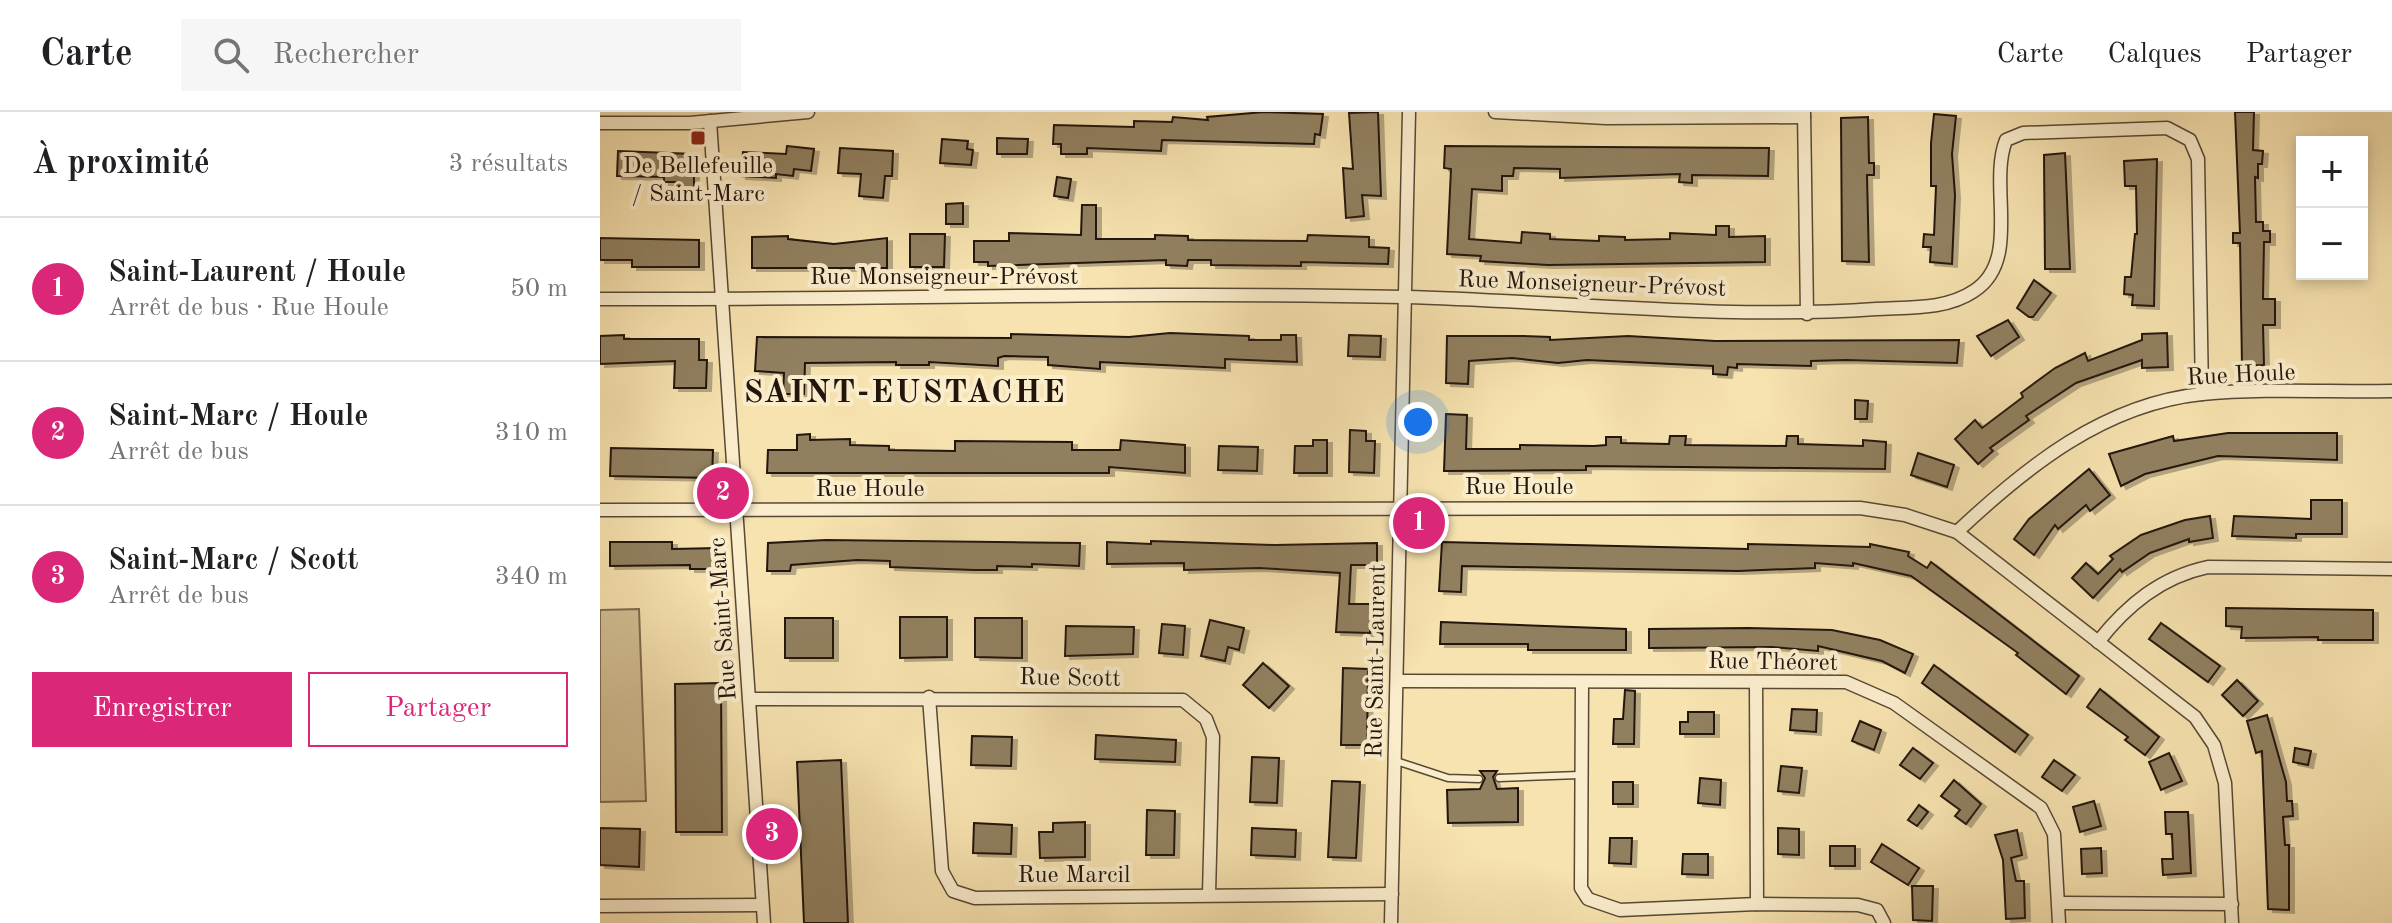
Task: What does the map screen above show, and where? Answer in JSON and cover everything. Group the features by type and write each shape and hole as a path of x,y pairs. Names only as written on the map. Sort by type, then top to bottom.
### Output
{"street":[{"path":"600,123 710,121 808,112"},
{"name":"Rue Saint-Laurent","path":"1391,923 1409,112"},
{"path":"1495,112 1804,114 1807,314"},
{"name":"Rue Saint-Marc","path":"710,121 764,923"},
{"name":"Rue Monseigneur-Prévost","path":"600,299 1404,297 1807,314 1941,305 1971,294 1989,280 2000,254 1998,159 2006,140 2023,133 2167,128 2190,140 2198,159 2202,394"},
{"name":"Rue Houle","path":"600,510 1860,508 1905,515 1957,532 2018,475 2088,430 2148,405 2202,394 2392,391"},
{"path":"1957,532 2195,717 2214,745 2225,783 2232,923"},
{"path":"2098,642 2116,619 2141,597 2184,572 2208,567 2392,569"},
{"name":"Rue Théoret","path":"1397,681 1846,682 1894,703 2041,808 2054,834 2059,923"},
{"path":"1582,682 1579,775 1581,888 1588,899 1620,910 1757,904 1858,905 1877,910 1884,923"},
{"path":"1756,682 1757,904"},
{"name":"Rue Scott","path":"750,699 929,697 1183,700 1206,719 1213,737 1209,894"},
{"name":"Rue Marcil","path":"929,697 942,871 953,891 975,898 1392,894"},
{"path":"2059,903 2232,904"},
{"path":"600,906 762,905"}],"lane":[{"path":"1396,761 1448,778 1479,779"},
{"path":"1499,778 1579,775"}],"shaded area":[{"path":"639,609 646,801 600,802 600,610"}],"building":[{"path":"1264,112 1323,114 1320,135 1315,134 1314,144 1162,140 1161,151 1087,148 1087,154 1061,154 1061,144 1053,144 1054,125 1134,127 1134,121 1172,122 1173,117 1208,120 1207,117"},
{"path":"1378,112 1381,196 1362,195 1364,216 1346,218 1343,168 1353,169 1349,113"},
{"path":"2235,112 2254,112 2253,150 2263,151 2262,164 2258,164 2258,178 2255,177 2256,222 2263,222 2263,231 2270,231 2270,242 2264,242 2263,299 2275,299 2275,325 2263,325 2264,365 2242,366 2240,243 2233,243 2233,233 2240,233"},
{"path":"1934,114 1956,116 1952,154 1955,195 1952,264 1930,262 1931,247 1923,247 1924,234 1934,235 1936,186 1931,186 1931,143"},
{"path":"1868,117 1869,163 1874,163 1874,175 1867,175 1869,262 1842,261 1841,118"},
{"path":"997,138 1028,139 1027,154 997,154"},
{"path":"942,139 968,141 967,149 973,150 971,165 940,163"},
{"path":"787,146 814,149 811,171 794,169 793,176 776,174 776,178 741,176 743,152 786,154"},
{"path":"1445,146 1769,148 1768,176 1692,175 1692,183 1679,182 1680,174 1560,178 1560,169 1514,168 1513,176 1502,176 1502,191 1472,189 1469,239 1521,243 1522,232 1550,234 1550,239 1599,241 1599,236 1625,237 1625,240 1670,239 1670,233 1716,235 1716,226 1729,226 1729,237 1765,236 1765,262 1548,265 1480,261 1481,256 1447,254 1451,169 1444,168"},
{"path":"840,148 893,151 892,176 885,176 883,198 859,196 861,174 838,173"},
{"path":"618,151 694,154 694,192 676,192 676,182 664,182 664,177 617,176"},
{"path":"2065,153 2070,269 2045,269 2044,155"},
{"path":"2157,159 2154,306 2132,305 2133,295 2124,294 2125,277 2131,277 2137,234 2136,186 2125,186 2124,161"},
{"path":"1057,177 1071,179 1068,198 1054,196"},
{"path":"963,203 963,224 946,224 946,204"},
{"path":"1082,205 1096,205 1096,239 1155,239 1155,235 1188,236 1188,240 1307,241 1308,235 1369,237 1369,247 1389,248 1388,264 1301,262 1301,266 1211,265 1211,260 1188,260 1187,266 1166,265 1166,260 988,266 988,262 974,262 974,241 1009,241 1009,233 1081,235"},
{"path":"910,234 945,234 944,267 910,267"},
{"path":"788,236 788,239 834,244 887,238 887,268 752,268 752,237"},
{"path":"600,238 699,240 699,267 632,267 632,260 600,260"},
{"path":"2034,280 2051,293 2033,317 2029,317 2017,308"},
{"path":"2008,320 2019,337 1991,356 1977,336"},
{"path":"1170,333 1249,336 1249,340 1281,340 1281,335 1296,335 1297,362 1225,359 1225,368 1100,362 1100,369 1048,365 1048,357 1004,356 998,358 998,366 929,362 929,365 896,365 896,362 805,363 804,394 783,394 784,373 755,371 757,337 1011,338 1011,334 1129,337"},
{"path":"2167,333 2168,367 2142,368 2142,360 2076,383 2026,416 2029,420 1990,448 1993,451 1978,464 1955,439 1975,420 1982,428 2055,368 2085,353 2088,361 2142,340 2142,334"},
{"path":"624,335 624,339 699,339 699,360 707,360 706,388 674,388 675,361 600,364 600,336"},
{"path":"1349,335 1381,336 1380,357 1348,356"},
{"path":"1447,336 1550,337 1550,340 1628,336 1715,341 1959,340 1957,363 1846,360 1811,361 1811,366 1737,364 1737,368 1728,367 1727,375 1713,374 1713,366 1587,360 1558,363 1512,358 1469,361 1468,384 1446,383"},
{"path":"1855,400 1868,401 1867,419 1855,419"},
{"path":"1446,414 1467,415 1466,449 1520,449 1520,445 1606,445 1606,437 1621,437 1621,443 1669,444 1670,436 1686,436 1685,445 1786,446 1787,436 1798,436 1798,444 1863,446 1863,440 1886,442 1885,469 1586,466 1586,470 1444,471"},
{"path":"1350,430 1366,431 1366,441 1375,441 1374,473 1349,472"},
{"path":"2228,433 2337,433 2337,460 2218,456 2145,474 2121,486 2109,454 2173,436 2174,441"},
{"path":"810,434 810,440 850,439 850,445 889,446 889,450 955,451 955,441 1072,442 1072,450 1120,450 1121,440 1185,445 1185,473 1109,467 1109,473 767,473 768,450 797,450 797,435"},
{"path":"1313,440 1327,440 1327,473 1294,473 1295,446 1313,446"},
{"path":"1219,446 1258,447 1257,471 1218,470"},
{"path":"611,448 713,450 712,478 610,476"},
{"path":"1918,453 1954,465 1947,487 1911,475"},
{"path":"2089,469 2110,495 2090,511 2086,505 2058,529 2055,525 2034,555 2014,539 2029,519"},
{"path":"2311,500 2342,500 2342,534 2296,534 2296,538 2232,536 2234,516 2311,519"},
{"path":"2210,516 2213,538 2189,542 2189,539 2150,553 2122,572 2120,569 2093,598 2072,578 2086,563 2098,574 2113,559 2110,556 2141,535 2185,520"},
{"path":"826,540 1080,543 1079,566 1032,564 1032,567 997,566 997,570 974,570 890,567 890,561 857,560 791,565 790,571 767,571 768,543"},
{"path":"1151,541 1275,545 1377,543 1377,565 1351,565 1349,604 1371,604 1370,633 1336,632 1340,573 1259,568 1184,570 1184,563 1107,564 1107,542 1151,544"},
{"path":"610,542 672,542 672,549 719,548 719,569 690,569 690,565 610,566"},
{"path":"1442,542 1748,549 1748,544 1870,547 1870,544 1909,552 1908,556 1927,568 1931,562 2079,676 2066,694 2016,655 2018,653 1911,576 1853,563 1853,566 1815,563 1815,568 1738,571 1462,566 1461,592 1439,591"},
{"path":"2226,608 2373,610 2373,640 2241,638 2242,627 2226,626"},
{"path":"900,617 947,617 947,657 900,658"},
{"path":"785,618 833,618 833,658 785,658"},
{"path":"975,618 1022,618 1022,658 975,657"},
{"path":"1210,620 1244,628 1239,650 1228,647 1225,661 1201,656"},
{"path":"1441,622 1626,629 1626,650 1528,650 1528,644 1440,644"},
{"path":"2161,623 2220,666 2208,682 2149,639"},
{"path":"1162,624 1185,626 1183,655 1159,653"},
{"path":"1066,626 1134,627 1133,654 1065,656"},
{"path":"1649,629 1832,630 1880,640 1913,654 1905,673 1882,661 1818,646 1818,651 1772,647 1649,648"},
{"path":"1263,663 1289,686 1269,708 1243,685"},
{"path":"1934,665 2028,735 2015,752 1922,683"},
{"path":"1343,668 1368,669 1367,745 1341,745"},
{"path":"2237,680 2258,701 2243,716 2222,695"},
{"path":"721,683 722,832 676,832 675,684"},
{"path":"2100,689 2159,737 2145,755 2125,740 2128,737 2087,707"},
{"path":"1625,690 1635,691 1634,744 1613,744 1614,719 1623,719"},
{"path":"1792,709 1817,710 1816,732 1790,730"},
{"path":"1688,712 1714,712 1714,734 1680,734 1680,722 1688,722"},
{"path":"2267,715 2286,782 2287,801 2292,801 2293,816 2283,817 2285,845 2289,845 2289,910 2268,909 2262,751 2256,753 2247,721"},
{"path":"1860,721 1881,730 1874,750 1852,741"},
{"path":"1096,735 1176,740 1175,762 1095,759"},
{"path":"972,736 1012,737 1011,766 971,765"},
{"path":"1913,748 1933,763 1920,779 1900,765"},
{"path":"2295,748 2311,751 2308,765 2293,762"},
{"path":"2169,753 2182,781 2161,790 2149,762"},
{"path":"1252,757 1279,758 1277,803 1250,802"},
{"path":"841,760 848,923 804,923 797,762"},
{"path":"2054,760 2075,775 2062,791 2042,777"},
{"path":"1781,766 1802,768 1799,793 1778,791"},
{"path":"1480,771 1497,771 1493,777 1497,789 1518,788 1518,822 1448,823 1447,790 1480,789 1485,778"},
{"path":"1700,778 1721,780 1720,805 1698,803"},
{"path":"1954,780 1981,804 1966,824 1955,816 1960,810 1941,796"},
{"path":"1332,781 1360,782 1356,858 1328,857"},
{"path":"1613,782 1633,782 1633,804 1613,804"},
{"path":"2094,801 2101,826 2080,832 2073,807"},
{"path":"1919,805 1928,812 1917,826 1908,820"},
{"path":"1147,810 1175,811 1174,855 1146,855"},
{"path":"2165,812 2188,812 2191,873 2163,875 2162,859 2173,859 2172,834 2166,834"},
{"path":"1085,822 1085,857 1040,858 1039,832 1053,832 1053,823"},
{"path":"974,823 1012,825 1011,854 973,853"},
{"path":"600,828 640,829 639,867 600,865"},
{"path":"1252,828 1296,830 1295,857 1251,855"},
{"path":"1778,828 1799,829 1799,855 1778,854"},
{"path":"2017,830 2022,855 2011,858 2016,881 2024,881 2025,918 2006,919 2003,860 1995,835"},
{"path":"1610,838 1632,838 1631,864 1609,863"},
{"path":"1882,844 1919,868 1908,885 1871,862"},
{"path":"1830,846 1855,846 1855,866 1830,866"},
{"path":"2101,848 2102,873 2082,874 2081,849"},
{"path":"1683,854 1708,854 1708,875 1682,874"},
{"path":"1912,886 1933,886 1932,921 1913,920"}],"place":[{"name":"De Bellefeuille / Saint-Marc","path":"698,138"},
{"name":"Saint-Marc / Houle","path":"723,493"},
{"name":"Saint-Laurent / Houle","path":"1419,523"},
{"name":"Saint-Marc / Scott","path":"772,834"}],"district":[{"name":"SAINT-EUSTACHE","path":"905,391"}]}
